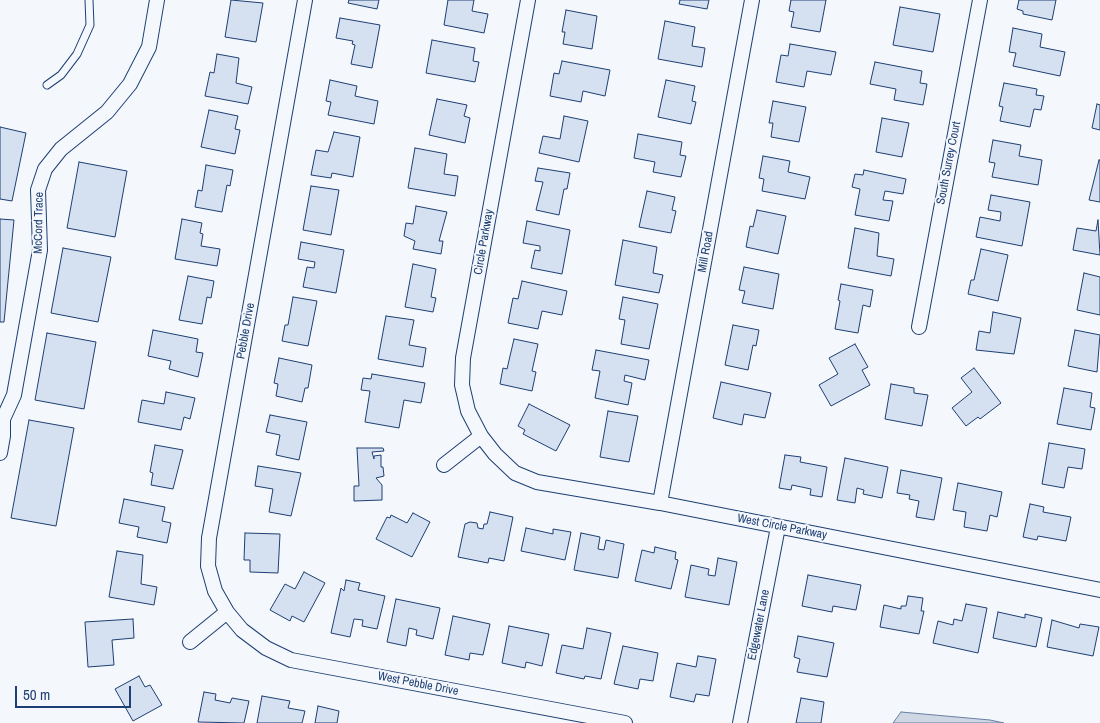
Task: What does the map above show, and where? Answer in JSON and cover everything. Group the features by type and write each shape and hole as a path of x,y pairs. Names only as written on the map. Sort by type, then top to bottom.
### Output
{"street":[{"name":"McCord Trace","path":"0,453 3,436 2,419 14,395 40,250 38,190 45,169 60,149 107,112 130,84 149,47 156,0"},
{"name":"Pebble Drive","path":"227,612 215,591 208,566 209,538 305,0"},
{"name":"Circle Parkway","path":"480,436 468,411 462,385 463,358 528,0"},
{"name":"Mill Road","path":"660,503 752,0"},
{"name":"South Surrey Court","path":"919,326 980,0"},
{"path":"444,465 480,436"},
{"name":"West Circle Parkway","path":"480,436 494,454 515,473 537,482 660,503 1100,590"},
{"name":"Edgewater Lane","path":"740,723 778,527"},
{"path":"190,642 227,612"},
{"name":"West Pebble Drive","path":"227,612 242,630 266,648 291,660 625,723"}],"lane":[{"path":"47,84 61,75 77,54 90,25 90,0"}],"shaded area":[{"path":"901,712 990,720 1004,723 893,723"}],"building":[{"path":"231,0 263,3 256,42 225,37"},
{"path":"349,0 379,0 377,9 348,3"},
{"path":"448,0 474,0 472,11 488,14 484,33 444,25"},
{"path":"680,0 709,0 707,9 679,4"},
{"path":"791,0 826,0 820,32 791,27 794,12 789,11"},
{"path":"1019,0 1056,0 1052,20 1023,14 1023,11 1017,9"},
{"path":"900,7 940,14 933,52 893,45"},
{"path":"566,10 597,16 592,49 563,44 565,32 562,32"},
{"path":"340,18 380,25 372,68 351,64 355,45 352,44 353,41 336,38"},
{"path":"665,21 695,27 692,46 705,48 702,67 658,59"},
{"path":"1013,28 1042,34 1040,47 1065,52 1060,76 1013,66 1016,53 1009,52"},
{"path":"432,40 475,48 473,61 479,62 475,82 426,73"},
{"path":"790,44 836,52 831,75 807,71 804,87 776,82 781,55 788,56"},
{"path":"217,54 239,58 236,83 252,87 248,104 205,96 210,72 214,73"},
{"path":"562,61 610,70 605,96 583,91 581,102 550,96 554,73 559,74"},
{"path":"875,62 922,71 920,83 927,84 923,105 894,100 896,89 870,84"},
{"path":"330,80 357,86 355,96 378,101 374,124 328,115 331,102 326,101"},
{"path":"666,80 695,86 692,101 696,102 691,124 658,117"},
{"path":"1004,83 1037,89 1036,95 1044,96 1041,110 1034,109 1030,127 1000,121 1003,107 999,106"},
{"path":"437,99 467,105 464,116 470,118 465,143 429,135"},
{"path":"773,101 806,107 799,142 771,137 773,123 769,123"},
{"path":"1097,104 1100,105 1100,130 1092,128"},
{"path":"209,110 238,116 235,129 240,130 235,154 201,147"},
{"path":"564,116 588,121 579,162 539,153 543,136 560,139"},
{"path":"882,118 909,123 902,157 876,152"},
{"path":"0,127 26,133 12,201 0,199"},
{"path":"334,132 360,137 353,177 332,173 331,178 311,175 316,150 328,152"},
{"path":"638,134 682,142 680,155 686,156 681,177 653,172 655,162 634,158"},
{"path":"993,140 1021,145 1019,156 1042,160 1038,185 992,177 995,163 989,162"},
{"path":"415,148 447,154 444,174 458,176 455,196 408,188"},
{"path":"763,156 790,161 788,172 810,177 805,199 762,191 764,179 759,178"},
{"path":"1100,160 1100,202 1089,200"},
{"path":"79,162 127,171 115,237 67,228"},
{"path":"206,165 233,170 230,186 227,185 222,212 195,207 198,190 202,191"},
{"path":"538,168 570,173 567,189 564,189 559,215 536,210 543,182 535,181"},
{"path":"864,170 906,179 903,194 885,191 883,200 893,201 889,221 855,215 860,189 852,187 855,174 863,175"},
{"path":"311,186 339,190 331,235 303,230"},
{"path":"647,191 675,197 672,210 676,211 671,233 639,227"},
{"path":"991,195 1030,202 1022,246 976,237 980,217 1000,221 1001,212 988,210"},
{"path":"416,206 447,212 439,241 443,241 441,254 413,249 415,241 404,236 406,223 413,224"},
{"path":"757,210 786,216 778,254 746,247 750,226 753,227"},
{"path":"0,219 14,220 4,322 0,322"},
{"path":"182,219 202,223 200,233 203,234 201,246 220,249 217,266 175,259"},
{"path":"1098,220 1100,255 1073,250 1077,228 1096,231"},
{"path":"527,221 570,230 562,274 531,268 535,250 540,251 540,246 523,243"},
{"path":"855,228 879,233 877,256 894,259 891,276 848,268"},
{"path":"623,240 657,247 653,273 663,275 659,293 615,285"},
{"path":"301,242 344,250 336,293 303,287 307,267 314,268 315,262 298,259"},
{"path":"63,248 111,257 98,322 51,313"},
{"path":"981,249 1008,255 998,301 968,294 971,280 974,280"},
{"path":"413,264 436,269 431,297 436,298 433,312 405,307"},
{"path":"744,267 779,274 773,309 742,303 745,291 739,290"},
{"path":"1084,273 1100,277 1100,315 1077,310"},
{"path":"188,276 214,281 211,298 207,297 202,324 179,320"},
{"path":"522,281 567,291 562,315 542,311 538,329 508,323 513,298 518,299"},
{"path":"841,284 873,290 870,307 863,305 858,333 835,329"},
{"path":"293,297 317,301 308,346 282,341 285,325 288,325"},
{"path":"623,297 658,304 649,349 621,344 625,320 619,319"},
{"path":"993,312 1021,318 1014,354 976,350 979,331 990,333"},
{"path":"386,316 414,320 409,345 426,348 423,367 378,359"},
{"path":"733,325 759,330 756,346 753,345 748,370 725,365"},
{"path":"153,330 198,339 196,352 203,353 198,377 169,369 171,361 148,356"},
{"path":"1075,330 1100,335 1097,372 1068,366"},
{"path":"47,333 96,342 84,409 35,400"},
{"path":"514,339 538,344 532,371 536,372 532,391 500,384 503,368 507,369"},
{"path":"855,344 868,367 862,370 870,385 831,406 819,385 838,374 829,358"},
{"path":"596,350 649,360 645,380 625,375 624,381 632,383 628,405 595,398 600,371 592,370"},
{"path":"279,358 312,365 308,388 305,388 302,402 276,396 278,384 274,383"},
{"path":"974,368 1001,403 980,419 978,417 966,426 952,408 972,392 961,378"},
{"path":"372,374 425,383 421,403 404,400 399,428 365,422 370,391 361,390 363,378 371,379"},
{"path":"721,382 771,393 765,418 744,414 742,425 713,418"},
{"path":"891,384 914,388 914,393 928,395 922,426 885,419"},
{"path":"1064,388 1092,393 1090,407 1095,408 1091,430 1057,424"},
{"path":"166,392 195,398 190,419 184,417 181,430 138,422 142,400 164,404"},
{"path":"529,404 570,425 556,451 523,434 525,430 518,426"},
{"path":"608,411 638,416 629,462 600,457"},
{"path":"270,415 307,422 299,460 276,455 280,435 266,432"},
{"path":"29,420 74,428 56,526 11,518"},
{"path":"1049,443 1085,449 1082,469 1068,467 1064,488 1042,484"},
{"path":"155,445 183,450 173,489 151,485 153,473 150,472"},
{"path":"357,448 383,448 384,451 372,452 374,459 374,456 381,455 381,467 383,467 384,476 376,478 382,485 382,500 354,501 354,486 359,486"},
{"path":"785,455 801,457 800,462 827,467 822,497 810,495 811,489 792,485 791,490 779,488"},
{"path":"845,458 888,467 882,498 863,494 864,490 857,488 855,503 837,500"},
{"path":"258,466 301,473 291,516 269,512 273,489 255,486"},
{"path":"901,470 942,478 934,520 916,517 919,501 909,499 910,495 897,493"},
{"path":"958,483 1002,492 997,517 990,515 987,531 964,527 966,512 953,510"},
{"path":"124,499 165,507 162,521 171,523 167,543 137,537 139,527 119,523"},
{"path":"1030,504 1044,507 1043,512 1071,517 1066,541 1038,536 1037,540 1023,537"},
{"path":"490,512 513,517 504,561 489,558 488,563 458,557 465,524 470,522 477,523 478,528 483,529 484,524 487,524"},
{"path":"413,513 430,522 412,557 376,539 387,517 390,518 391,515 407,523"},
{"path":"526,528 553,534 553,529 571,532 565,560 521,551"},
{"path":"245,533 280,534 278,573 250,572 250,560 244,560"},
{"path":"581,533 600,537 598,549 604,550 606,540 624,544 618,578 574,570"},
{"path":"655,547 676,552 675,559 678,560 671,589 635,581 642,550 654,553"},
{"path":"117,551 143,555 141,584 157,587 154,605 109,597"},
{"path":"718,558 737,562 729,605 685,597 691,565 709,569 708,575 715,576"},
{"path":"304,572 325,583 304,622 292,616 290,621 270,610 285,584 295,589"},
{"path":"808,575 861,585 856,610 833,606 832,612 802,606"},
{"path":"346,580 360,583 358,590 385,596 377,629 362,626 363,620 354,619 350,637 331,633 341,588 344,591"},
{"path":"908,596 923,598 921,611 924,611 919,634 880,627 884,605 901,609 901,606 906,606"},
{"path":"396,599 440,608 433,639 416,635 417,630 409,628 406,646 387,642"},
{"path":"966,604 987,608 978,653 933,643 938,621 953,625 954,619 962,621"},
{"path":"998,612 1025,618 1025,614 1042,618 1036,647 993,638"},
{"path":"453,616 490,624 483,655 470,653 469,660 445,655"},
{"path":"133,619 134,638 112,640 114,665 88,667 85,622"},
{"path":"1052,620 1079,628 1080,624 1099,627 1093,656 1047,647"},
{"path":"509,626 549,634 542,666 526,662 525,668 502,663"},
{"path":"587,628 611,633 601,679 585,676 584,679 556,673 562,645 583,649"},
{"path":"798,636 834,643 827,677 797,672 800,659 794,657"},
{"path":"623,646 658,653 653,681 640,679 638,689 614,684"},
{"path":"698,656 716,659 709,696 696,694 694,702 670,697 677,663 696,667"},
{"path":"139,676 145,687 150,685 162,705 133,721 115,689"},
{"path":"204,692 216,694 215,700 230,703 232,698 249,701 244,723 198,722"},
{"path":"262,696 290,701 288,708 305,711 302,723 257,723"},
{"path":"801,698 824,702 821,723 796,723"},
{"path":"318,706 339,711 337,723 315,723"}]}
